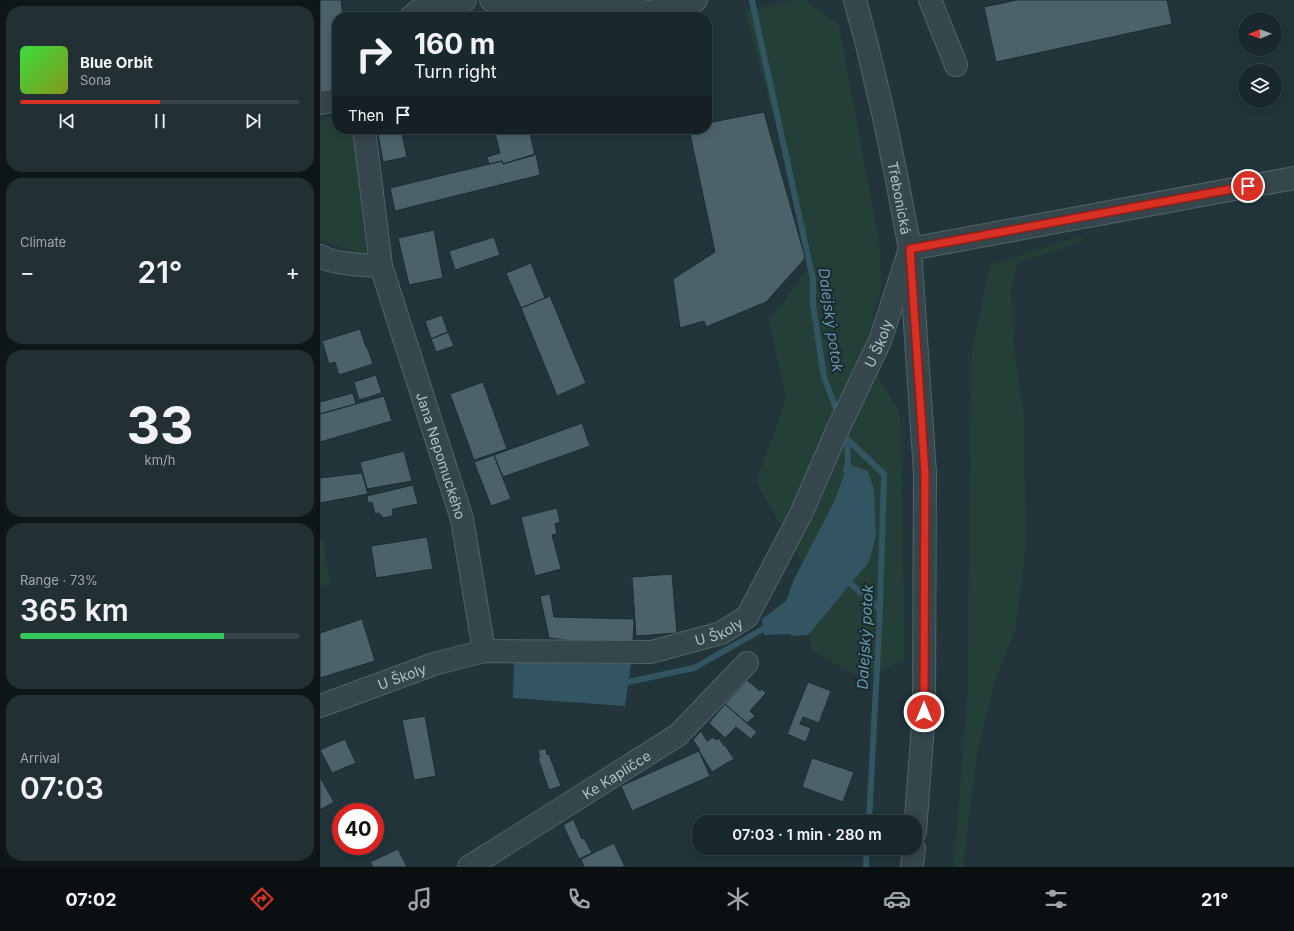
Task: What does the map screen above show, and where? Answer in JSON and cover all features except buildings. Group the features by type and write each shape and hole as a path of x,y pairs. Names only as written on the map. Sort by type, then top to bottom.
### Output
{"street":[{"path":"416,12 433,4 465,0"},
{"path":"491,0 595,3 649,12 667,9 696,0"},
{"name":"Třebonická","path":"855,0 884,117 910,249 925,473 924,712 916,815"},
{"path":"930,0 956,65"},
{"path":"320,103 332,101"},
{"name":"Jana Nepomuckého","path":"365,134 381,266 462,519 484,651"},
{"path":"910,249 1294,178"},
{"name":"U Školy","path":"320,706 434,664 484,651 651,652 721,633 747,617 801,514 836,433 880,342 910,249"},
{"path":"320,256 326,259 357,265 381,266"},
{"name":"Ke Kapličce","path":"470,867 678,735 747,663"},
{"path":"912,867 913,855"}],"green space":[{"path":"795,0 805,0 839,25 879,241 882,283 864,353 900,413 905,659 865,680 812,651 803,564 756,482 786,399 769,321 813,262 745,11"},
{"path":"332,117 332,134 353,134 367,257 320,240 320,120"},
{"path":"1082,236 1082,242 1022,261 1016,267 1011,289 1014,348 1024,416 1026,545 1016,628 994,683 977,754 963,867 954,867 967,695 972,348 990,265"},
{"path":"322,538 331,584 320,586 320,539"}],"water":[{"path":"848,464 868,471 874,490 876,536 869,562 808,635 764,635 762,619 786,601 794,579 834,502"},
{"path":"514,662 631,664 625,706 513,698"}],"waterway":[{"name":"Dalejský potok","path":"752,1 813,279 813,305 824,377 839,416"},
{"name":"Dalejský potok","path":"844,430 847,439 884,474 880,609 869,815"},
{"path":"846,470 848,464 847,439"},
{"path":"845,579 880,609"},
{"path":"628,682 694,668 770,625"},
{"name":"Dalejský potok","path":"866,867 867,855"}],"route":[{"path":"924,712 925,473 910,249 1248,186"}]}
